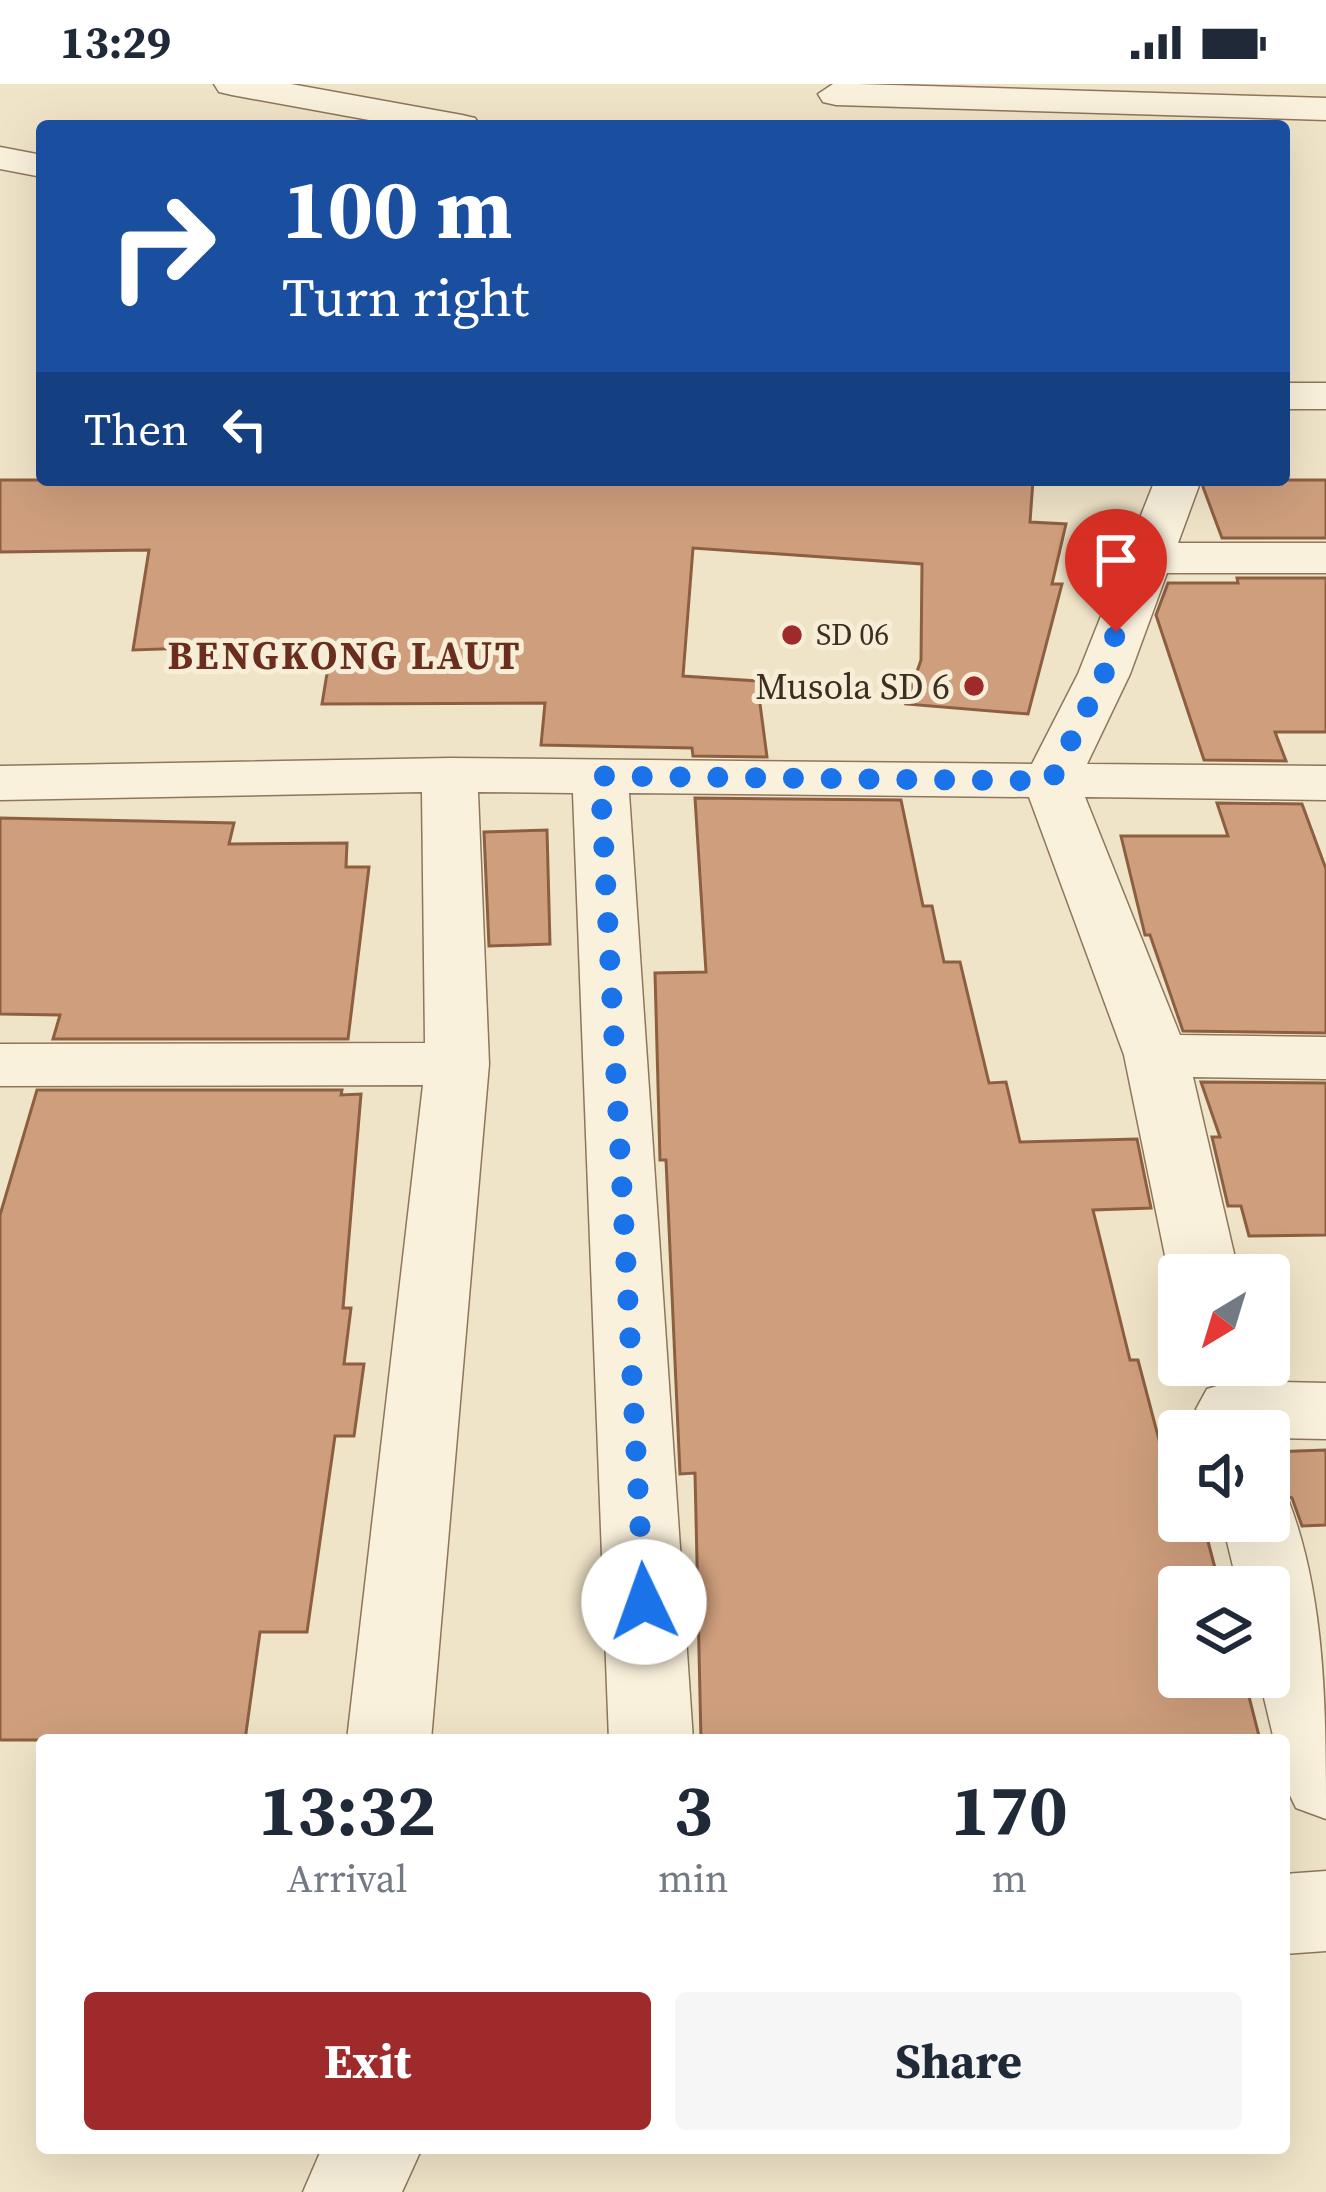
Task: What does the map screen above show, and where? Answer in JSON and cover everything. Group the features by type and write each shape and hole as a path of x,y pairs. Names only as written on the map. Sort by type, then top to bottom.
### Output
{"street":[{"path":"232,84 429,120"},
{"path":"813,120 841,89 1326,109"},
{"path":"0,158 36,165"},
{"path":"1290,396 1326,396"},
{"path":"1176,486 1151,558 1131,593 1104,674 1051,781 1156,1055 1199,1254"},
{"path":"1151,558 1326,558"},
{"path":"0,783 450,775 1326,783"},
{"path":"390,1734 457,1064 450,775"},
{"path":"600,776 651,1734"},
{"path":"1156,1055 1326,1058"},
{"path":"0,1066 457,1064"},
{"path":"1232,1402 1326,1412"},
{"path":"1266,1542 1326,1782"},
{"path":"1290,1914 1326,1912"},
{"path":"351,2192 371,2154"}],"building":[{"path":"0,480 36,480 36,486 1033,486 1030,522 1066,524 1052,584 1062,584 1028,714 906,704 921,660 922,564 693,548 683,676 757,681 767,757 693,756 692,748 541,745 545,703 322,704 332,643 133,650 149,550 0,552"},
{"path":"1290,480 1326,480 1326,538 1222,538 1203,487 1290,486"},
{"path":"1237,578 1326,578 1326,732 1275,732 1286,761 1204,760 1156,615 1168,583 1238,583"},
{"path":"695,798 901,800 923,906 932,906 944,962 960,962 989,1083 1006,1082 1020,1142 1137,1139 1151,1208 1093,1210 1130,1360 1138,1360 1158,1436 1158,1542 1208,1542 1214,1566 1158,1566 1158,1698 1249,1698 1258,1734 701,1734 695,1473 680,1474 666,1160 660,1160 655,973 706,972"},
{"path":"1217,803 1302,804 1326,869 1326,1033 1183,1031 1150,935 1145,935 1121,836 1228,836"},
{"path":"0,818 234,823 229,844 347,843 346,867 369,867 348,1039 53,1039 60,1015 0,1014"},
{"path":"547,830 550,944 489,946 484,832"},
{"path":"1201,1082 1326,1083 1326,1235 1249,1236 1241,1206 1228,1206 1212,1137 1220,1137"},
{"path":"37,1090 342,1090 341,1095 361,1094 343,1308 351,1308 344,1364 364,1364 354,1436 335,1436 307,1632 260,1632 246,1734 36,1734 36,1740 0,1740 0,1215"},
{"path":"1326,1450 1326,1525 1302,1526 1290,1497 1290,1451"}],"place":[{"name":"SD 06","path":"792,635"},
{"name":"Musola SD 6","path":"974,686"}],"district":[{"name":"BENGKONG LAUT","path":"345,655"}],"route":[{"path":"644,1602 600,776 1051,781 1104,674 1116,632"}]}
